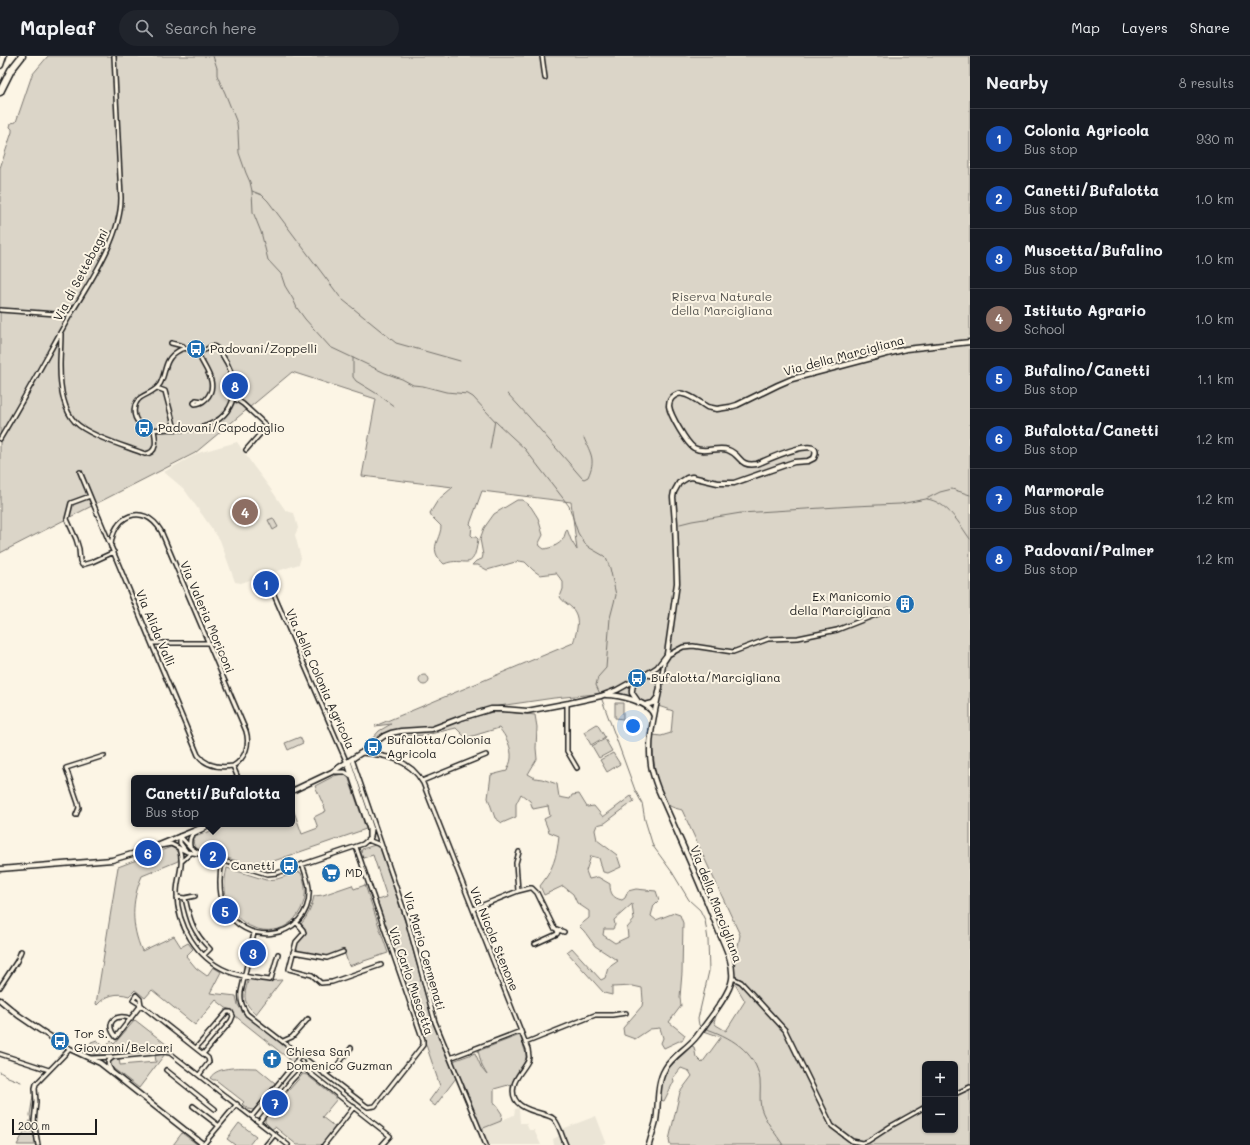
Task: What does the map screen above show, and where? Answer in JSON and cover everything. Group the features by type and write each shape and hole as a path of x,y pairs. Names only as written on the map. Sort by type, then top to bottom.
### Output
{"highway":[{"path":"0,65 3,56"},
{"path":"0,92 11,70 22,56"}],"street":[{"name":"Via di Settebagni","path":"0,439 106,253 118,225 121,198 114,56"},
{"path":"542,56 545,78"},
{"path":"0,310 70,316"},
{"path":"62,331 60,366 63,395 70,415 76,422 86,430 101,437 145,454 150,453 155,447 156,442 154,430"},
{"name":"Via della Marcigliana","path":"649,1145 656,1122 660,1084 664,1071 670,1062 698,1036 728,991 732,979 731,965 693,869 658,789 652,770 650,750 664,662 668,654 676,589 674,492 679,483 687,478 692,477 718,483 734,483 794,462 810,460 814,458 816,452 811,447 802,447 757,464 750,465 741,462 735,454 725,449 700,450 690,444 672,416 669,407 670,399 676,394 683,394 707,407 723,409 737,405 778,385 805,375 906,349 970,342"},
{"path":"171,343 197,351 202,351 212,346 219,350 232,375 234,383 234,398 231,406 225,413 215,421 202,427 190,429 154,430 145,427 138,422 136,418 134,411 135,406 139,400 157,388 162,380 165,365 168,360 177,351 184,348"},
{"path":"54,344 62,347"},
{"path":"197,351 212,380 210,393 203,401"},
{"path":"157,388 166,391 175,429"},
{"path":"234,398 243,404 267,426 246,450"},
{"name":"Via Alida Valli","path":"80,472 198,754 203,761 211,765 225,767 233,766"},
{"path":"90,496 71,503 66,519 76,539 80,561 82,565 114,552"},
{"name":"Via Valeria Moriconi","path":"111,547 114,530 126,517 133,514 140,514 148,517 161,531 247,735 248,743 246,751 241,759 233,766"},
{"name":"Via della Colonia Agricola","path":"268,581 350,761"},
{"path":"295,790 332,772 386,735 396,732 432,729 461,718 493,709 527,711 601,696 646,675 657,667 668,654 683,647 692,646 729,652 739,651 768,640 798,638 837,630 888,610"},
{"path":"152,643 209,642"},
{"path":"646,675 656,677 660,687"},
{"path":"638,679 633,685 631,691 633,696 641,704 652,711 654,720"},
{"path":"601,696 618,696 641,704 649,705 653,704 658,696"},
{"path":"567,704 567,751 577,768"},
{"name":"Via Nicola Stenone","path":"361,753 382,755 399,760 410,768 422,781 529,1052 529,1058 515,1082 513,1092 514,1097 523,1107 552,1117 566,1145"},
{"path":"422,781 486,755"},
{"path":"76,815 79,808 78,803 66,768 104,756"},
{"path":"0,869 106,861 170,844 187,852 200,854 261,873 277,873 364,844 371,837 372,829 351,776 350,761"},
{"path":"350,761 370,833 368,840"},
{"name":"Via Mario Cermenati","path":"350,761 380,838 407,919 435,1022 486,1145"},
{"path":"233,766 237,775"},
{"path":"332,772 343,771 351,776"},
{"path":"152,848 204,827"},
{"path":"191,848 190,841 192,835 206,827"},
{"path":"372,829 378,833"},
{"path":"180,836 191,848 200,854"},
{"path":"180,836 180,843 187,852"},
{"path":"374,842 380,838"},
{"path":"368,840 383,848"},
{"name":"Via Carlo Muscetta","path":"254,933 240,1000 247,1014 365,1105 368,1107 375,1106 423,1045 356,847"},
{"path":"179,848 182,861 177,882 177,897 180,915 191,941 204,955 226,971 244,977 271,979 278,954"},
{"path":"518,891 516,863 519,852"},
{"path":"182,861 192,853"},
{"path":"222,861 220,884 221,895 225,905 238,923 247,930 254,933 266,934 286,929 296,922 305,910 309,895 308,883 302,864"},
{"path":"473,909 518,891 530,888 535,890 558,932 557,934 535,944"},
{"path":"177,897 185,898 195,896"},
{"path":"185,898 189,917 195,930 210,949 204,955"},
{"path":"296,922 304,933 296,942 289,969 312,975 321,983 332,982 381,965"},
{"path":"556,929 564,932"},
{"path":"0,988 17,961 21,951"},
{"path":"293,952 327,958 343,952"},
{"path":"732,979 741,982 785,1030 834,1128 852,1141 860,1143 868,1141 922,1109"},
{"path":"0,1000 29,1024 70,1049 100,1063 111,1070 203,1145 236,1104"},
{"path":"131,1019 125,1016 116,1017 113,1020 110,1028 116,1037 131,1019 141,1005 209,1060 199,1075"},
{"path":"196,1048 221,1017 227,1012 231,1012 233,1016 231,1020 203,1054"},
{"path":"525,1043 595,1015 612,1015 626,1012"},
{"path":"283,1042 292,1037 308,1019"},
{"path":"450,1058 521,1031"},
{"path":"324,1074 335,1068 351,1048"},
{"path":"38,1145 34,1122 36,1084 70,1049"},
{"path":"89,1058 164,1052 170,1053 288,1145"},
{"path":"252,1116 296,1062 298,1053"},
{"path":"0,1054 49,1070"},
{"path":"111,1070 108,1062 109,1059 114,1057"},
{"path":"296,1062 304,1058 303,1068"},
{"path":"296,1062 390,1136 382,1145"},
{"path":"259,1122 309,1062"},
{"path":"166,1070 215,1109"},
{"path":"284,1078 285,1081 290,1083"},
{"path":"958,1093 970,1087"},
{"path":"270,1094 275,1094 277,1099"},
{"path":"193,1106 219,1126"},
{"path":"324,1145 354,1107"},
{"path":"266,1145 275,1134"},
{"path":"852,1141 854,1145"}],"shaded area":[{"path":"237,442 286,511 294,513 298,528 295,535 301,558 299,564 241,583 235,582 220,540 184,489 164,472 198,453"},
{"path":"519,1108 520,1123 526,1123 529,1130 534,1130 541,1145 484,1145 478,1130 514,1115 515,1109"},
{"path":"596,1116 606,1142 601,1145 554,1145 553,1139 559,1136 557,1131"}],"green space":[{"name":"Riserva Naturale della Marcigliana","path":"48,56 970,56 970,1145 670,1145 669,1140 680,1092 692,1076 689,1071 681,1068 673,1078 674,1081 664,1101 660,1100 661,1085 666,1070 692,1046 694,1047 696,1057 702,1063 721,1037 704,1031 705,1027 715,1013 717,1013 714,1022 726,1031 745,1001 732,979 740,935 682,810 671,807 665,801 658,784 654,762 653,735 661,736 671,733 673,711 617,692 554,698 499,706 475,712 432,728 397,730 371,744 371,740 379,731 391,724 375,726 573,643 577,629 577,616 572,608 560,597 563,589 563,582 556,573 540,575 525,562 519,561 487,570 478,565 472,565 476,561 482,559 483,555 480,539 484,528 494,514 517,500 522,500 528,504 538,518 543,535 539,543 540,546 544,549 557,545 563,539 567,529 577,550 571,502 482,491 470,524 472,526 471,535 478,539 474,557 471,561 467,562 451,562 444,564 437,556 435,550 441,526 430,513 438,500 453,487 362,476 376,399 292,372 195,453 0,553 0,168 12,132 10,127 11,123 16,122 32,75"},
{"path":"273,518 278,527 273,530 268,520"},
{"path":"422,675 426,675 428,676 428,684 422,685 419,682 419,678"},
{"path":"615,703 623,703 623,719 615,718"},
{"path":"493,712 508,712 535,715 537,727 537,759 528,774 535,778 557,784 559,797 570,799 572,795 579,794 587,807 594,806 603,817 631,796 634,801 605,823 597,825 595,830 597,840 617,855 621,867 608,873 603,872 599,858 591,856 586,871 589,879 598,877 610,884 614,897 622,900 625,898 628,891 636,889 656,891 659,900 654,905 651,916 656,920 674,913 680,915 683,923 680,997 681,1006 669,1022 685,1035 682,1041 664,1048 661,1043 663,1038 660,1028 650,1029 635,1039 624,1035 623,1028 642,1006 642,988 633,986 612,987 612,995 604,993 567,952 572,948 601,980 605,978 608,968 618,961 595,946 579,926 589,918 589,911 577,903 573,894 563,886 544,895 540,886 554,862 559,836 549,832 544,819 550,816 548,806 533,809 530,801 521,794 516,804 516,817 502,823 495,818 488,798 491,775 507,771 511,761 511,750 499,728 466,738 456,728 426,735 399,737 401,733 420,732","holes":["632,904 634,920 627,928 628,937 615,943 603,935 604,929 613,929 615,925 614,920"]},
{"path":"597,724 605,737 591,745 584,732"},
{"path":"300,737 303,743 288,750 285,743"},
{"path":"605,739 612,751 599,758 592,746"},
{"path":"613,753 620,764 607,772 600,760"},
{"path":"342,774 347,776 349,779 366,829 268,863 270,870 201,850 194,845 193,842 195,837 221,827 295,827 295,814 302,834 318,828 314,817 326,811 315,786 334,776"},
{"path":"375,845 379,847 382,852 407,928 433,1023 456,1078 435,1106 429,1101 440,1086 377,900 387,897 373,855 363,858 361,853 362,849"},
{"path":"171,847 178,852 178,861 142,876 138,885 134,904 134,923 138,942 142,951 174,936 181,947 188,943 193,949 186,956 196,968 207,976 213,967 221,972 210,993 236,996 238,1005 243,1013 295,1055 295,1059 290,1065 289,1059 234,1015 232,1010 226,1008 216,1000 195,1025 152,990 145,998 135,990 129,996 116,994 104,999 97,1005 96,1004 118,867"},
{"path":"227,868 266,880 277,879 299,872 301,873 305,891 301,909 295,918 287,925 278,929 268,930 249,926 233,912 228,902 225,891"},
{"path":"352,885 354,889 365,885 388,953 349,966 345,954 326,960 298,953 298,950 294,949 297,941 306,933 301,924 306,918 314,896 323,895"},
{"path":"249,978 263,981 282,980 256,1014 248,1005 245,998"},
{"path":"135,1020 171,1048 102,1055 89,1054 91,1042 97,1040 105,1048 111,1041 114,1044"},
{"path":"520,1035 526,1054 526,1059 512,1084 494,1089 494,1102 502,1114 501,1121 481,1129 453,1061 475,1053 482,1069 487,1075 482,1066 478,1051"},
{"path":"165,1054 139,1088 110,1066 109,1062 119,1059 120,1065 156,1062 155,1055"},
{"path":"257,1068 275,1083 253,1110 248,1109 242,1104 244,1102 216,1080 210,1078 214,1074 224,1069"},
{"path":"303,1074 307,1075 337,1099 322,1117 335,1127 322,1145 297,1145 275,1127 272,1129 265,1122 266,1116"},
{"path":"31,1119 37,1145 17,1145"},
{"path":"239,1123 256,1136 249,1145 235,1145 227,1139"},
{"path":"182,1133 198,1145 173,1145"}],"waterway":[{"path":"213,56 217,68 217,75 237,123 239,153 250,182 253,212 261,232 268,260 281,274 285,286 305,319 330,347 385,373 413,385 446,392 468,394 473,397 497,423 525,449 569,506 578,533 585,544 606,558 610,568 616,595 610,618 606,668 598,677 596,685 600,694"},
{"path":"252,191 262,195 268,201 340,297"},
{"path":"343,300 396,343 460,361"},
{"path":"353,358 353,377 356,381 395,407"},
{"path":"508,394 584,479 588,477 592,466 592,457 584,438"},
{"path":"490,449 495,420"},
{"path":"680,524 741,513 900,504 926,499 940,492 952,489 970,495"},
{"path":"927,499 941,504 952,514 970,539"},
{"path":"601,697 635,790 642,803 645,820 653,846 672,872 689,900 700,910 705,920 708,940 709,971 698,1019 701,1027"},
{"path":"704,1028 732,1040 740,1046 753,1061 760,1080 761,1108 768,1123 783,1145"},
{"path":"0,1072 21,1082"},
{"path":"33,1096 30,1115 36,1145"}],"place":[{"name":"Padovani/Zoppelli","path":"196,349"},
{"name":"Padovani/Palmer","path":"235,386"},
{"name":"Padovani/Capodaglio","path":"144,428"},
{"name":"Istituto Agrario","path":"245,512"},
{"name":"Colonia Agricola","path":"266,584"},
{"name":"Ex Manicomio della Marcigliana","path":"905,604"},
{"name":"Bufalotta/Marcigliana","path":"637,678"},
{"name":"Bufalotta/Colonia Agricola","path":"373,747"},
{"name":"Bufalotta/Canetti","path":"148,853"},
{"name":"Canetti/Bufalotta","path":"213,855"},
{"name":"Canetti","path":"289,866"},
{"name":"MD","path":"331,873"},
{"name":"Bufalino/Canetti","path":"225,911"},
{"name":"Muscetta/Bufalino","path":"253,953"},
{"name":"Tor S. Giovanni/Belcari","path":"60,1041"},
{"name":"Chiesa San Domenico Guzman","path":"272,1059"},
{"name":"Marmorale","path":"275,1103"}]}
